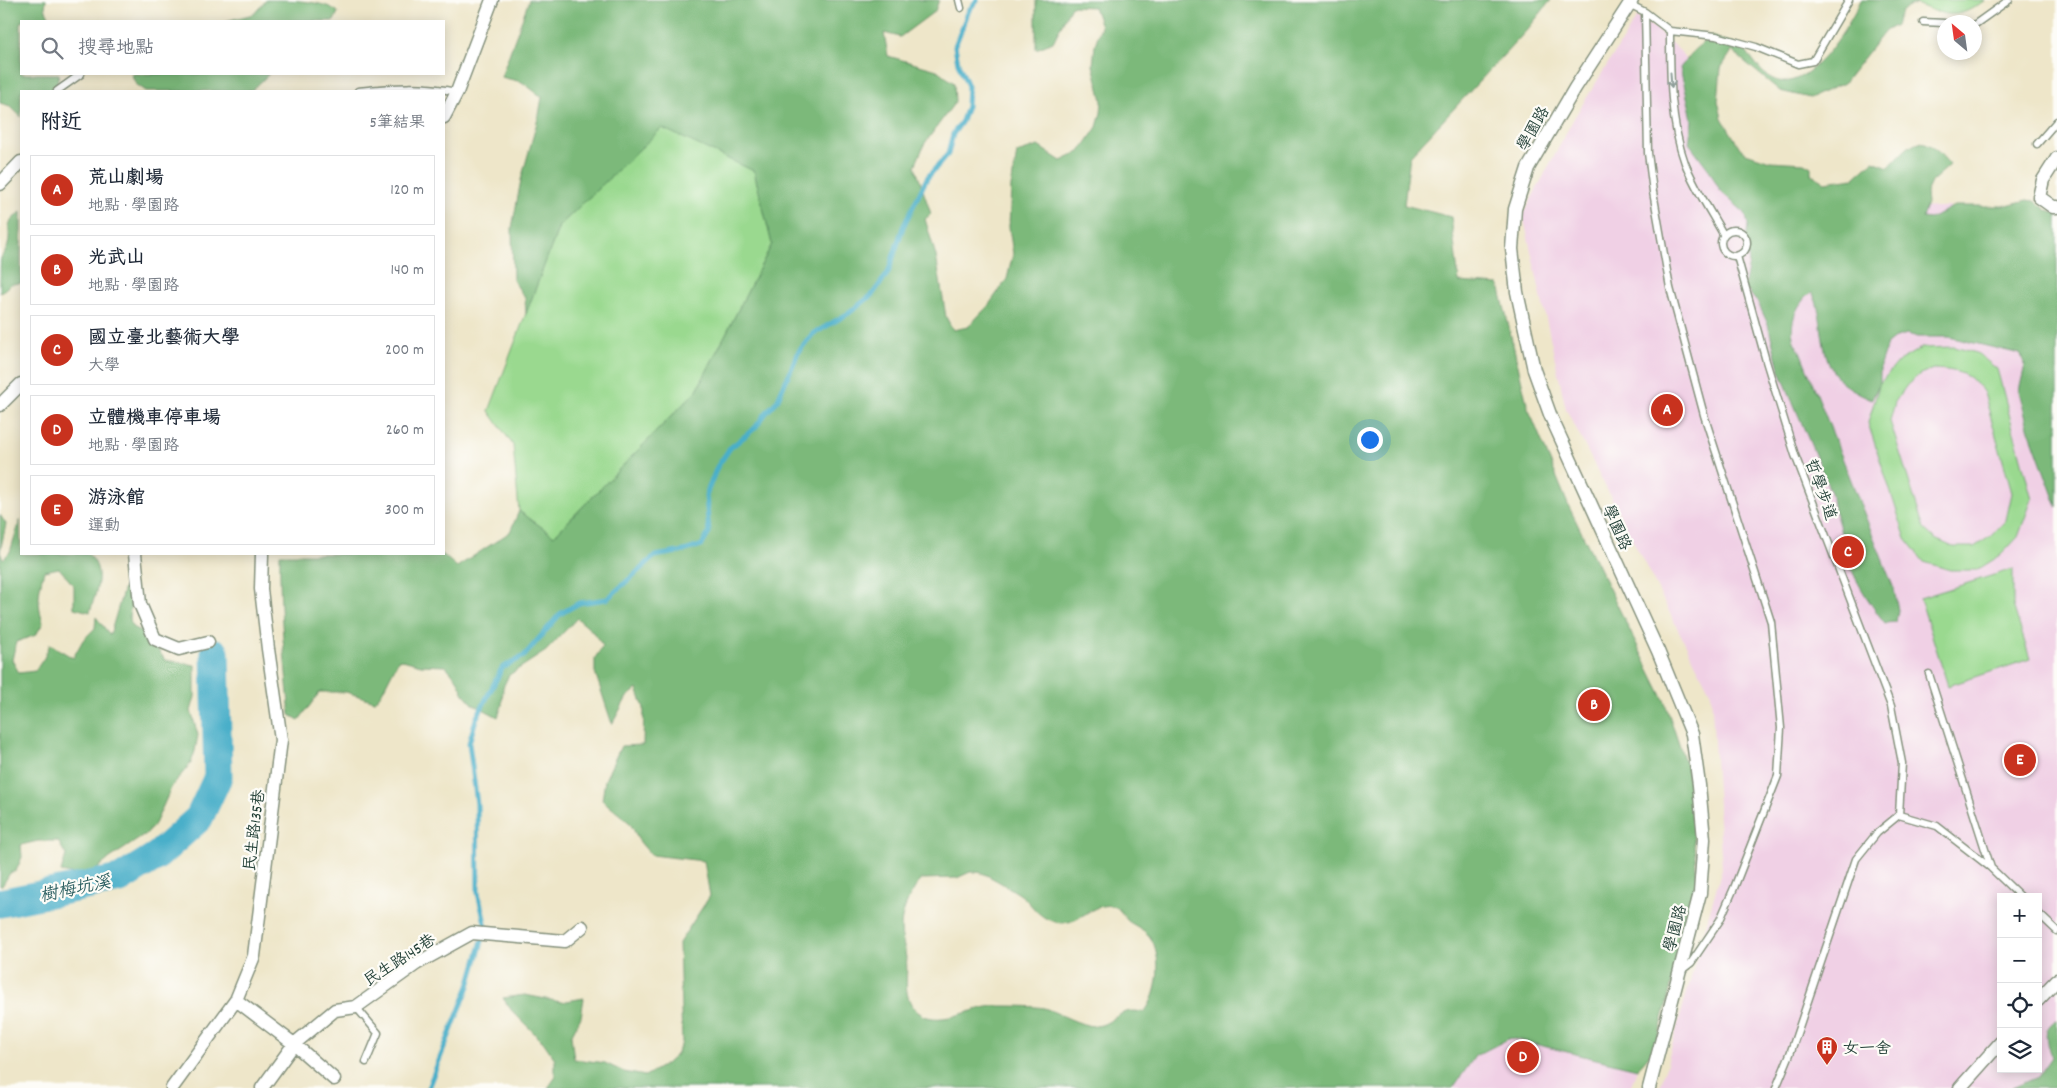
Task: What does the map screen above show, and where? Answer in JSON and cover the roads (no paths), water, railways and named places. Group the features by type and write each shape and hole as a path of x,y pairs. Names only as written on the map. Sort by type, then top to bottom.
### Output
{"street":[{"path":"445,115 457,92 492,0"},
{"name":"學園路","path":"1630,2 1574,88 1528,168 1516,209 1512,249 1517,292 1534,370 1544,398 1599,524 1658,651 1692,734 1704,839 1700,893 1649,1088"},
{"path":"2057,158 2043,180 2039,198 2053,207 2057,207"},
{"path":"0,184 20,163"},
{"path":"0,405 20,385"},
{"path":"135,555 140,604 156,638 179,649 208,642"},
{"name":"民生路135巷","path":"172,1088 236,1000 254,956 281,740 262,598 262,555"},
{"name":"民生路145巷","path":"262,1088 294,1044 335,1010 356,1007 416,964 472,933 565,941 582,927"},
{"path":"2042,996 2057,980"},
{"path":"236,1000 294,1044 334,1079"},
{"path":"1960,1088 1997,1046"}],"lane":[{"path":"959,0 961,8"},
{"path":"1630,2 1670,31 1716,36 1756,47 1798,64 1813,62 1849,0"},
{"path":"1982,19 2009,0"},
{"path":"1646,12 1648,153 1652,192 1670,288 1704,415 1770,622 1781,728 1778,776 1734,888 1720,920 1691,963 1679,972"},
{"path":"1924,22 1937,23"},
{"path":"1670,31 1670,58 1677,134 1685,163 1723,234"},
{"path":"58,90 80,75"},
{"path":"369,90 429,87 457,92"},
{"path":"2037,144 2057,120"},
{"path":"1730,230 1739,230 1745,236 1747,244 1744,252 1737,256 1728,256 1722,250 1720,242 1723,234 1730,230"},
{"name":"哲學步道","path":"1737,256 1766,361 1795,455 1891,706 1902,763 1899,815"},
{"path":"1929,674 1991,868"},
{"path":"1776,1088 1793,1044 1856,859 1878,833 1899,815 1937,826 1991,868 2017,893"},
{"path":"2042,917 2057,931"},
{"path":"356,1007 378,1033 366,1062"}],"waterway":[{"path":"428,1088 469,986 486,927 478,893 477,804 469,743 476,719 502,668 524,656 560,614 579,603 607,599 655,556 684,551 702,545 709,533 706,495 717,467 730,448 755,428 777,401 799,351 813,334 849,313 872,295 888,273 903,227 927,178 948,154 953,134 962,121 967,106 968,86 958,63 955,46 969,10 977,0"},
{"name":"樹梅坑溪","path":"0,903 120,879 158,855 199,818 218,777 215,653"}],"place":[{"name":"荒山劇場","path":"1667,410"},
{"name":"國立臺北藝術大學","path":"1848,552"},
{"name":"光武山","path":"1594,705"},
{"name":"游泳館","path":"2020,760"},
{"name":"立體機車停車場","path":"1523,1057"},
{"name":"女一舍","path":"1827,1066"}]}
